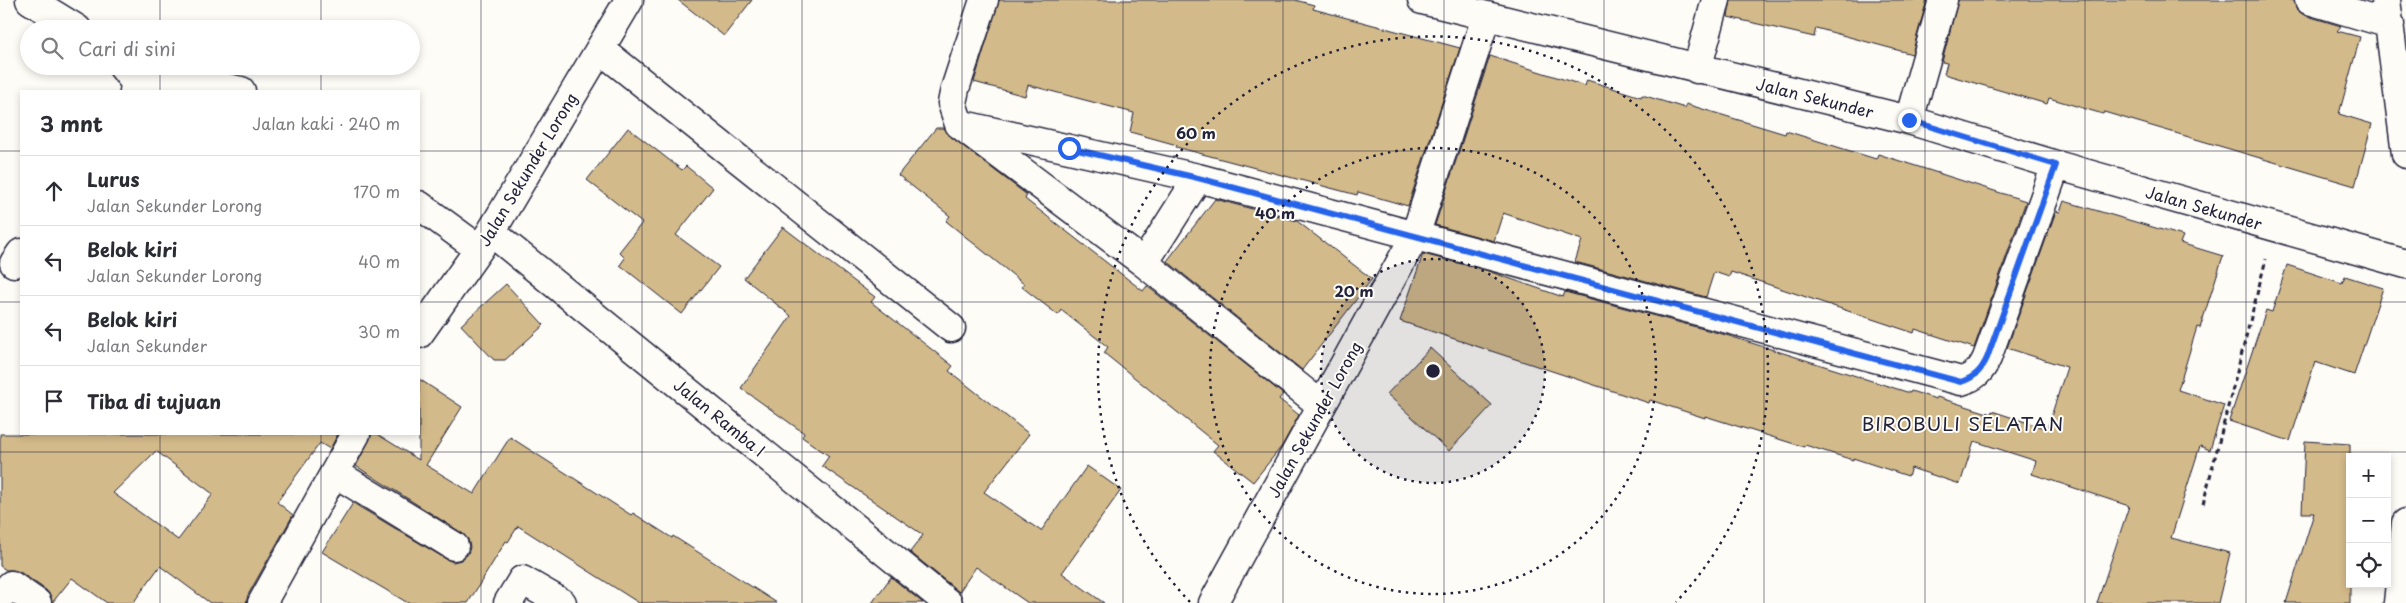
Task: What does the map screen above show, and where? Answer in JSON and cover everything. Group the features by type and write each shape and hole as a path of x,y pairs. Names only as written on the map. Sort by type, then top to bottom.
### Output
{"street":[{"path":"30,0 62,20"},
{"name":"Jalan Sekunder Lorong","path":"420,333 485,240 629,0"},
{"path":"984,0 952,103 959,124 1144,262 1321,404"},
{"name":"Jalan Sekunder","path":"1422,0 1486,18 1909,120 2056,165 2406,264"},
{"path":"1697,69 1716,0"},
{"path":"1909,120 1943,0"},
{"path":"2309,0 2392,9 2406,154"},
{"name":"Jalan Sekunder Lorong","path":"1213,603 1321,404 1416,236 1486,18"},
{"path":"600,49 951,328"},
{"path":"134,84 159,79 191,81 236,90"},
{"path":"959,124 1198,178 1961,382 1973,378 1979,373 1987,358 2056,165"},
{"path":"1144,262 1198,178"},
{"name":"Jalan Ramba I","path":"420,206 485,240 948,603"},
{"path":"262,603 355,435"},
{"path":"334,474 454,546"},
{"path":"2398,603 2406,522"},
{"path":"508,603 522,580 562,603"},
{"path":"0,596 11,585 37,603"}],"path":[{"path":"2203,504 2274,227"}],"building":[{"path":"678,0 752,0 724,36"},
{"path":"999,0 1295,0 1314,5 1313,9 1460,48 1408,206 1358,192 1357,195 1176,147 1177,145 1130,132 1134,113 1028,85 1025,96 974,82"},
{"path":"1731,0 1927,0 1912,54 1816,28 1814,37 1728,17"},
{"path":"1958,0 2294,0 2297,10 2304,15 2341,26 2337,31 2360,37 2339,114 2372,124 2355,186 2104,112 2103,114 2049,98 2047,104 1944,74 1947,63 1942,62"},
{"path":"1490,56 1585,86 1587,80 1641,97 1642,95 1685,108 1686,104 1785,134 1786,131 1876,159 1878,154 2026,201 1974,348 1915,329 1914,333 1731,272 1729,277 1714,272 1706,297 1575,262 1582,240 1503,213 1494,241 1435,225"},
{"path":"628,128 682,170 686,166 713,188 676,235 719,267 682,314 620,265 625,258 619,252 642,223 587,180"},
{"path":"936,128 944,128 950,136 1027,195 1025,199 1143,291 1147,286 1283,394 1279,399 1299,415 1282,446 1253,482 1213,451 1218,445 1104,353 1108,347 1061,310 1058,315 1022,287 1024,284 946,221 950,216 898,175"},
{"path":"1215,199 1297,221 1372,279 1302,370 1167,261"},
{"path":"2064,201 2183,236 2180,243 2223,256 2200,328 2197,327 2178,390 2224,405 2210,450 2200,446 2171,538 2230,553 2218,603 2097,603 2129,506 2032,474 2036,461 1974,441 1960,484 1911,468 1908,476 1853,458 1853,460 1805,445 1804,447 1705,416 1705,418 1650,400 1649,403 1400,321 1423,254 1485,270 1563,297 1565,292 1726,335 1910,393 1911,391 1936,399 1937,397 1991,414 1992,411 2047,429 2067,367 2007,348 2056,211 2060,212"},
{"path":"783,227 875,297 871,302 953,366 949,371 1029,434 984,492 1041,531 1087,466 1121,490 1062,573 1104,603 1028,603 976,567 959,592 910,552 923,535 822,466 829,456 802,437 804,433 741,388 791,316 744,278"},
{"path":"2287,265 2342,283 2345,276 2383,288 2354,375 2315,362 2290,441 2229,421 2266,310 2272,312"},
{"path":"506,284 544,325 505,360 494,360 461,325"},
{"path":"1430,348 1492,405 1449,451 1387,394"},
{"path":"420,380 462,407 426,465 474,494 510,437 631,515 633,513 672,538 673,536 777,603 639,603 518,526 508,542 506,541 468,603 408,603 322,552 353,503 446,559 453,562 461,560 468,554 470,547 468,539 462,533 356,466 372,435 379,435 419,460"},
{"path":"0,434 337,435 330,449 320,443 277,502 293,515 248,595 246,603 210,603 160,566 133,603 107,603 72,578 52,603 51,596 46,590 20,572 6,570 0,566","holes":["156,451 213,494 178,540 113,493"]},
{"path":"2305,441 2350,444 2350,453 2346,453 2346,588 2350,588 2350,603 2286,603 2314,513 2302,513"},
{"path":"891,577 923,603 872,603"}],"district":[{"name":"BIROBULI SELATAN","path":"1963,423"}],"route":[{"path":"1069,148 1198,178 1961,382 1973,378 1984,366 2056,165 1909,120"}]}
